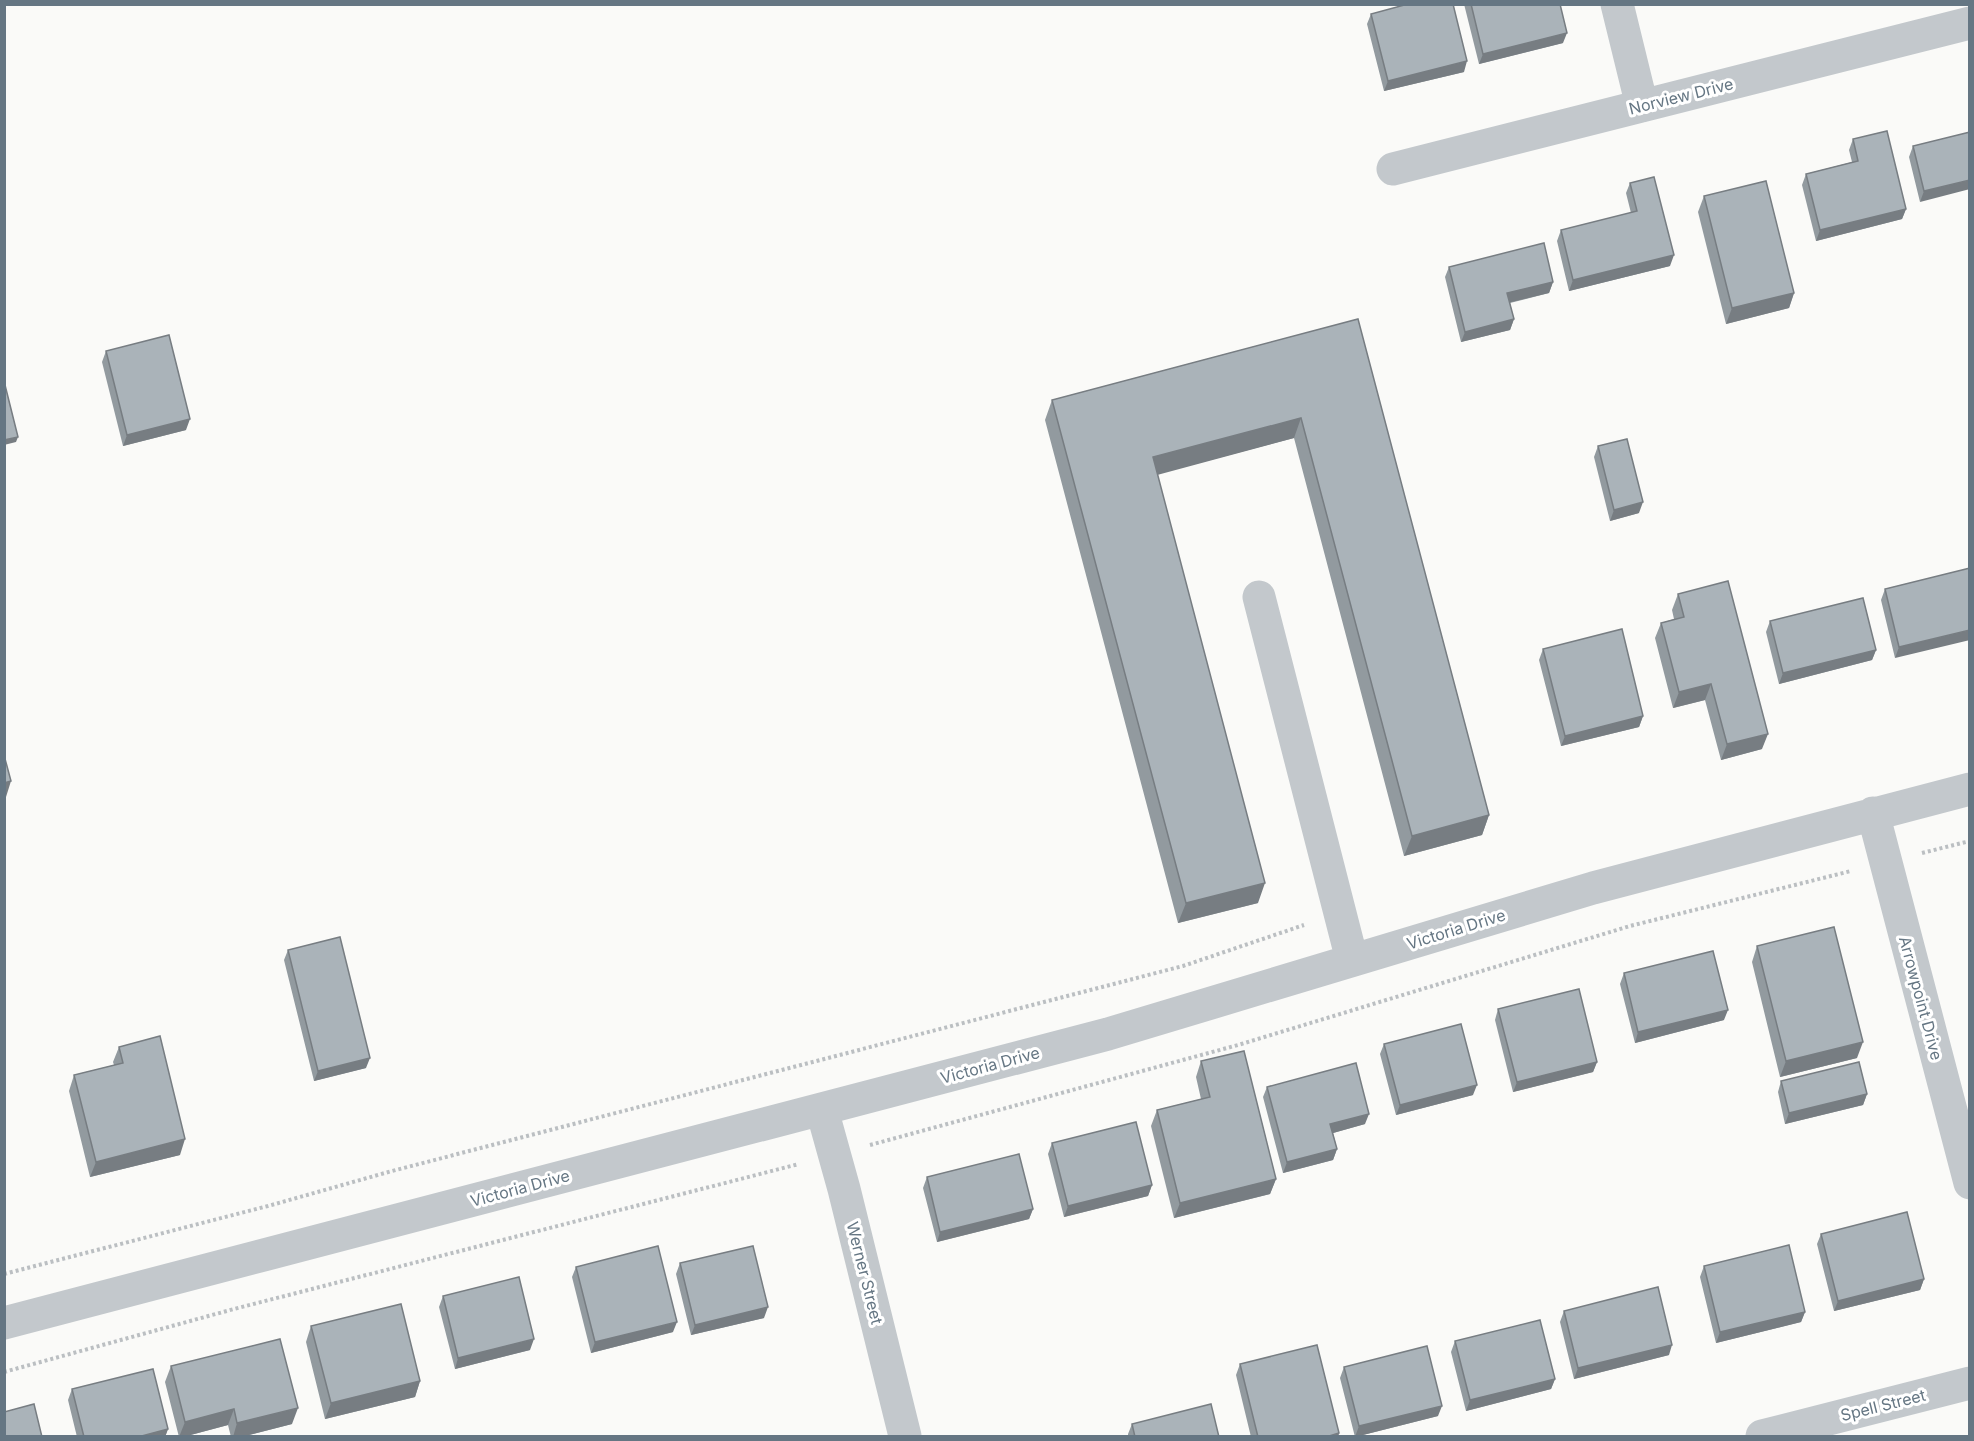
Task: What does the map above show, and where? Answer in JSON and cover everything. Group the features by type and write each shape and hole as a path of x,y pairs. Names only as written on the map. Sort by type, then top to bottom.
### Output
{"street":[{"path":"1617,4 1642,106"},
{"name":"Norview Drive","path":"1393,169 1970,23"},
{"path":"1259,597 1352,960"},
{"name":"Victoria Drive","path":"4,1323 1108,1034 1593,888 1970,789"},
{"name":"Arrowpoint Drive","path":"1873,813 1970,1183"},
{"name":"Werner Street","path":"822,1110 905,1437"},
{"name":"Spell Street","path":"1762,1437 1970,1383"}],"path":[{"path":"4,1372 234,1309 835,1155 1238,1045 1630,926 1970,841"},
{"path":"4,1274 1183,966 1340,913"}],"building":[{"path":"1408,4 1453,4 1467,61 1388,81 1371,14"},
{"path":"1471,4 1560,4 1567,33 1483,54"},
{"path":"1887,131 1906,209 1820,230 1806,174 1858,161 1853,139"},
{"path":"1970,132 1970,180 1924,191 1913,146"},
{"path":"1654,177 1674,255 1573,280 1561,230 1637,211 1630,183"},
{"path":"1766,181 1794,293 1732,308 1704,196"},
{"path":"1544,243 1553,282 1507,293 1514,319 1465,332 1449,267"},
{"path":"1358,319 1489,815 1412,836 1301,418 1153,457 1265,883 1186,903 1052,400"},
{"path":"169,335 190,419 127,435 106,351"},
{"path":"4,381 18,437 4,440"},
{"path":"1627,439 1643,502 1614,510 1598,446"},
{"path":"1970,568 1970,630 1899,647 1885,589"},
{"path":"1728,581 1768,734 1727,744 1711,684 1679,692 1661,623 1684,617 1678,594"},
{"path":"1863,598 1876,650 1783,673 1770,621"},
{"path":"1622,629 1643,716 1565,736 1543,649"},
{"path":"4,755 11,781 4,783"},
{"path":"1834,927 1863,1042 1786,1061 1757,946"},
{"path":"340,937 370,1058 318,1071 288,950"},
{"path":"1713,951 1728,1010 1638,1032 1624,973"},
{"path":"1579,989 1597,1062 1517,1082 1498,1009"},
{"path":"1461,1024 1477,1085 1400,1105 1384,1044"},
{"path":"160,1036 185,1139 96,1162 74,1075 123,1063 119,1047"},
{"path":"1244,1051 1276,1179 1180,1203 1157,1110 1210,1097 1201,1061"},
{"path":"1859,1062 1867,1094 1789,1113 1781,1081"},
{"path":"1356,1063 1369,1114 1330,1124 1337,1149 1287,1162 1267,1087"},
{"path":"1136,1122 1152,1185 1068,1206 1052,1143"},
{"path":"1019,1154 1033,1209 940,1232 927,1177"},
{"path":"1907,1212 1924,1279 1838,1301 1821,1234"},
{"path":"1789,1245 1805,1312 1720,1332 1704,1266"},
{"path":"658,1246 677,1322 595,1342 576,1267"},
{"path":"753,1246 768,1307 695,1325 680,1263"},
{"path":"519,1277 534,1339 458,1358 443,1296"},
{"path":"1658,1287 1672,1345 1578,1368 1564,1311"},
{"path":"401,1304 420,1381 331,1403 311,1326"},
{"path":"1540,1320 1555,1379 1470,1400 1455,1341"},
{"path":"280,1339 298,1408 237,1423 234,1409 185,1422 171,1366"},
{"path":"1317,1345 1339,1433 1326,1437 1258,1437 1240,1364"},
{"path":"1427,1346 1442,1406 1359,1426 1344,1367"},
{"path":"153,1369 168,1429 138,1437 84,1437 72,1389"},
{"path":"34,1404 42,1437 4,1437 4,1412"},
{"path":"1211,1404 1219,1437 1135,1437 1132,1424"}]}
